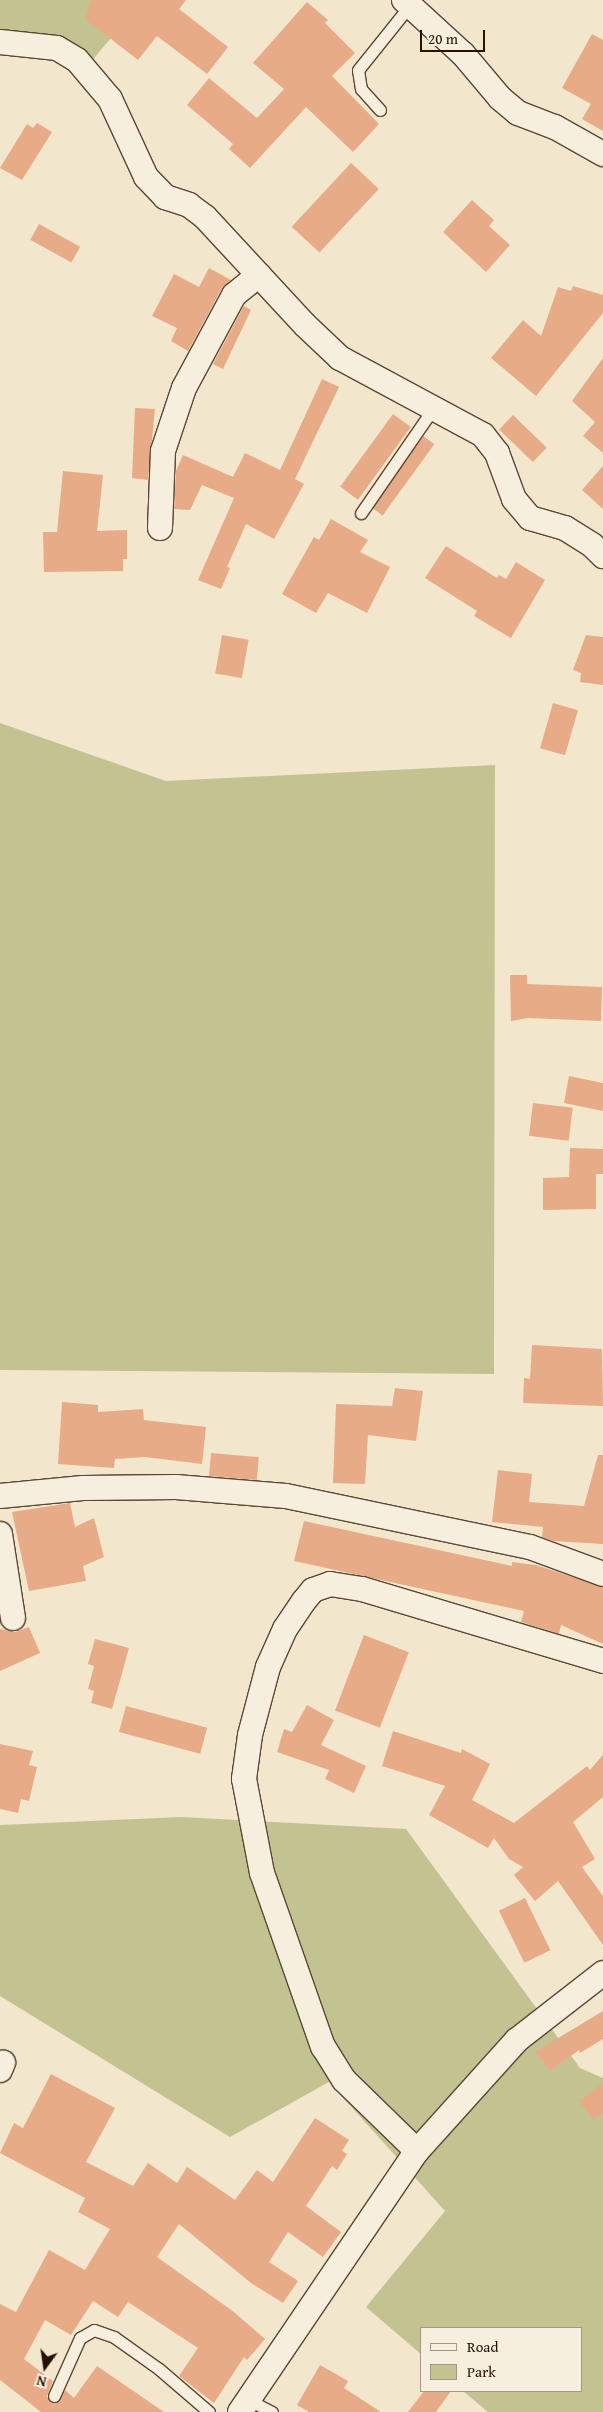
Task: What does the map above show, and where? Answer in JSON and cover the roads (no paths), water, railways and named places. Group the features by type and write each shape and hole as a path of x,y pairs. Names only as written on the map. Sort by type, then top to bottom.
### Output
{"street":[{"path":"407,2 463,54 500,98 518,113 600,147"},
{"path":"0,42 57,48 77,60 110,99 146,177 165,196 189,205 205,217 340,358 483,435 497,453 514,498 530,518 565,528 592,545 603,556"},
{"path":"160,528 163,451 184,388 234,295 259,275"},
{"path":"0,1496 83,1488 176,1487 286,1496 530,1547 603,1574"},
{"path":"0,1534 13,1618"},
{"path":"417,2151 344,2080 322,2047 262,1873 244,1779 250,1735 268,1667 286,1629 304,1601 313,1590 330,1584 362,1588 603,1662"},
{"path":"244,2406 417,2151 517,2040 603,1974"}],"lane":[{"path":"380,110 361,89 358,70 407,2"},
{"path":"361,513 434,407"},
{"path":"54,2396 80,2338 94,2330 114,2337 151,2363 210,2412"},
{"path":"244,2406 272,2412"}]}
